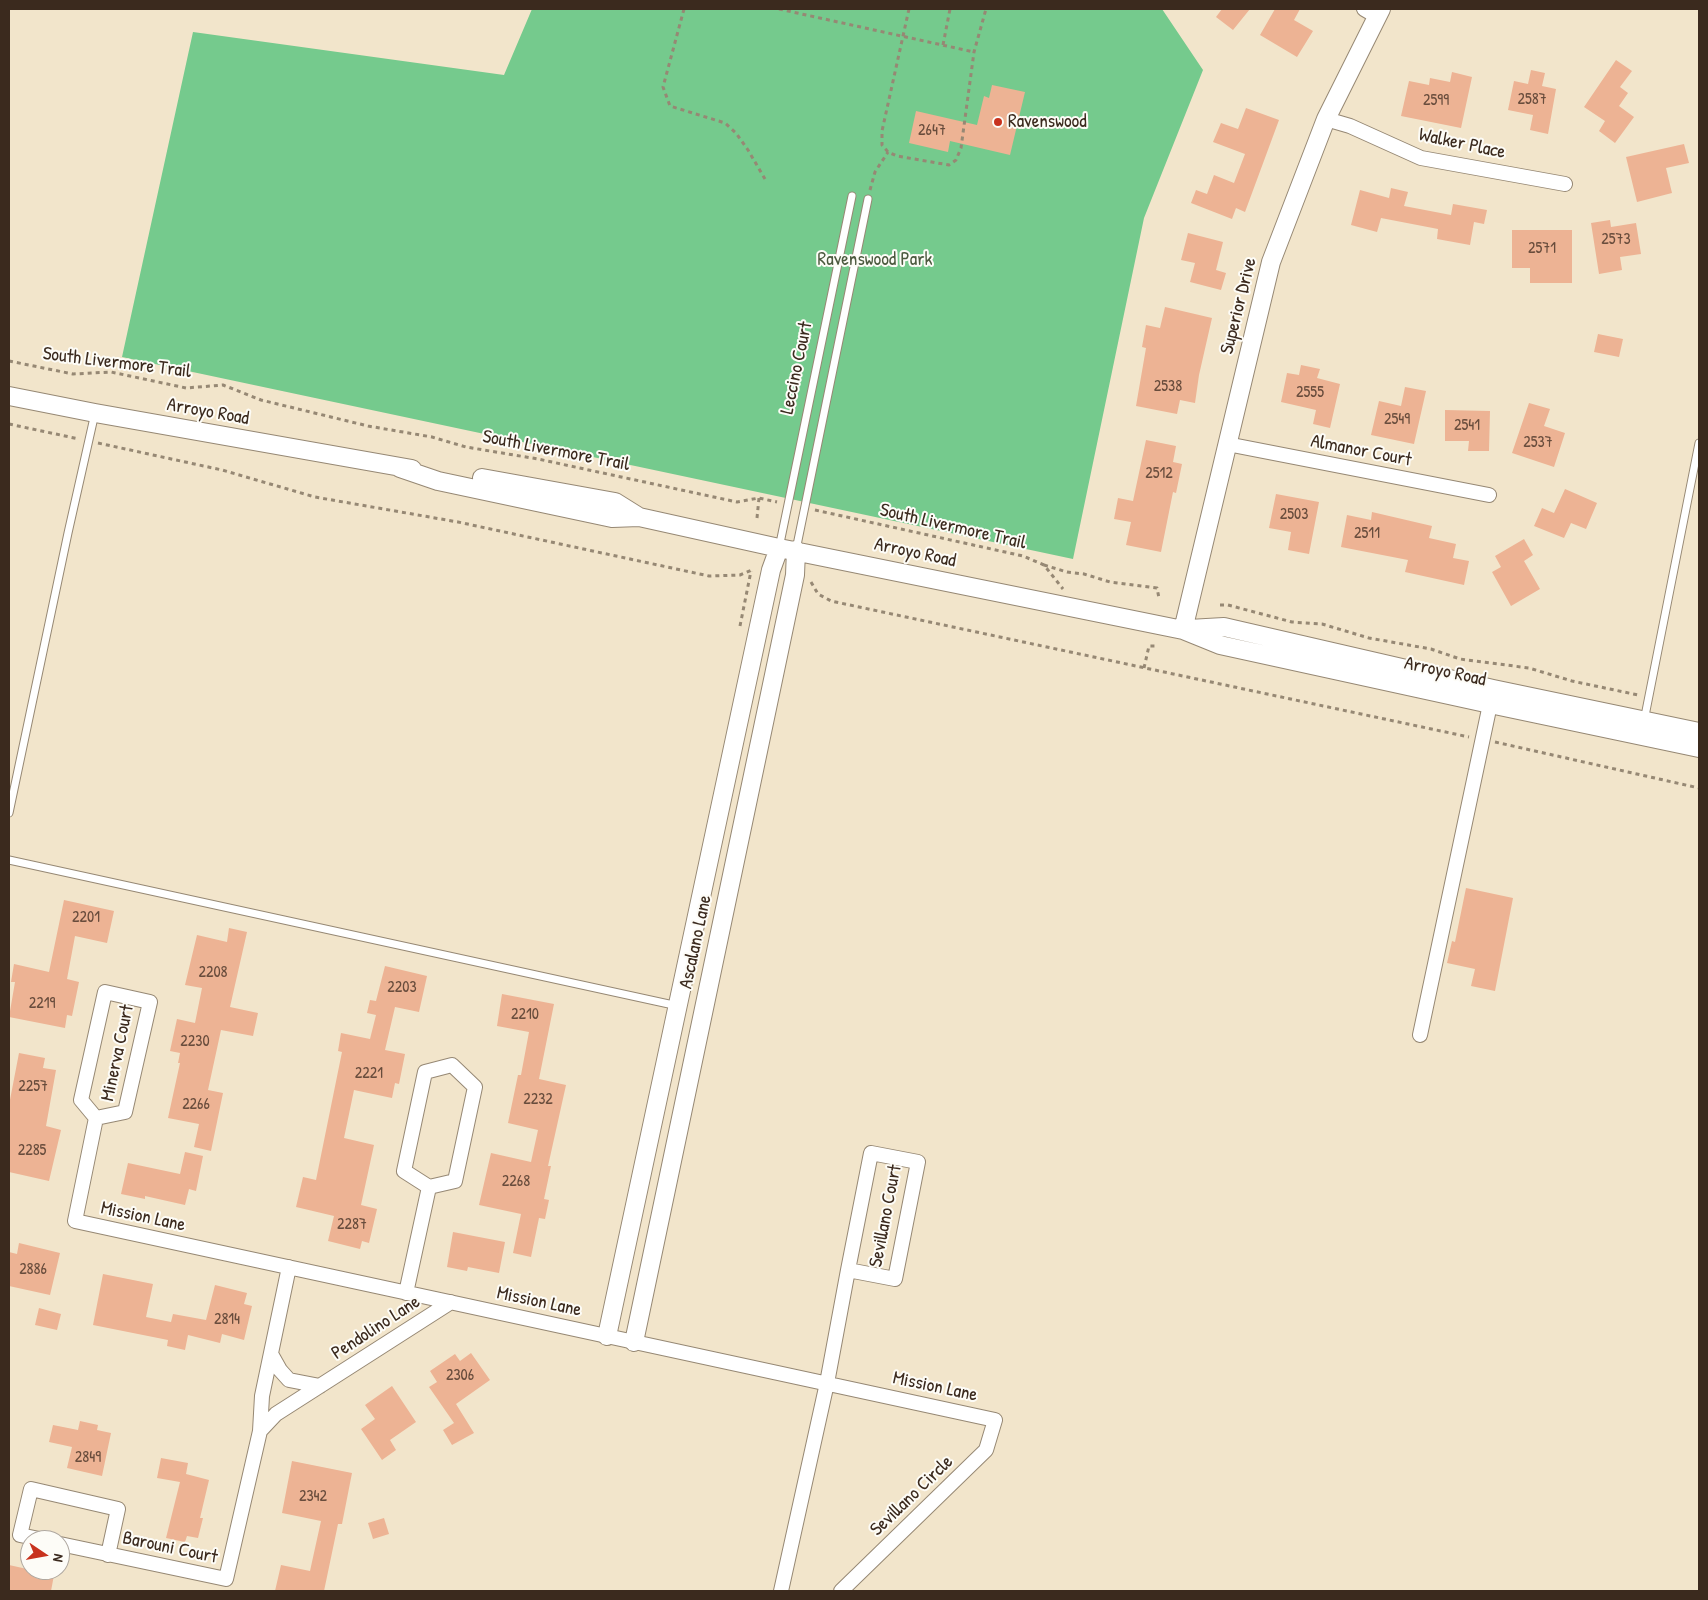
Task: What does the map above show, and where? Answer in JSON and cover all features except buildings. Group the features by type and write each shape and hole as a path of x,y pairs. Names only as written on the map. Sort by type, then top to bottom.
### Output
{"street":[{"name":"Superior Drive","path":"1183,630 1271,262 1326,119 1374,11"},
{"name":"Walker Place","path":"1326,119 1350,126 1421,158 1565,184"},
{"name":"Arroyo Road","path":"9,396 95,414 400,468 438,480 612,518 639,518 1183,630 1224,627 1492,697 1642,728 1699,748"},
{"name":"Almanor Court","path":"1226,444 1489,495"},
{"name":"Ascalano Lane","path":"607,1336 771,570 788,549"},
{"name":"Ascalano Lane","path":"634,1342 795,575 788,549"},
{"path":"1420,1035 1492,697"},
{"name":"Arroyo Road","path":"1642,728 1699,732"},
{"name":"Minerva Court","path":"105,992 150,1002 125,1112 96,1118 81,1100 105,992"},
{"path":"452,1065 475,1087 455,1181 429,1187 404,1171 425,1072 452,1065"},
{"name":"Minerva Court","path":"75,1221 96,1118"},
{"name":"Sevillano Court","path":"827,1384 848,1270 871,1153 918,1162 895,1279 848,1270"},
{"path":"406,1293 429,1187"},
{"name":"Mission Lane","path":"75,1221 995,1420"},
{"path":"260,1431 262,1396 289,1267"},
{"name":"Pendolino Lane","path":"260,1431 276,1414 451,1302"},
{"path":"271,1354 280,1370 289,1380 320,1386"},
{"path":"781,1591 827,1384"},
{"name":"Sevillano Circle","path":"841,1591 986,1450 995,1420"},
{"name":"Barouni Court","path":"70,1546 226,1579 260,1431"},
{"name":"Barouni Court","path":"21,1530 31,1488 118,1509 108,1555"}],"lane":[{"name":"Leccino Court","path":"788,549 788,504 852,196"},
{"name":"Leccino Court","path":"788,549 804,508 868,199"},
{"path":"9,813 95,414"},
{"path":"1642,728 1699,443"},
{"path":"9,860 678,1006"}],"path":[{"path":"684,9 663,87 670,106 725,123 736,133 765,179"},
{"path":"779,9 974,52"},
{"path":"909,9 882,131 882,145 888,152 937,164 949,165 956,160 961,148 974,52 986,9"},
{"path":"943,45 950,9"},
{"path":"868,199 874,172 888,152"},
{"name":"South Livermore Trail","path":"9,361 73,374 111,372 186,388 223,385 261,400 368,426 432,437 466,447 538,459 737,502 759,498 788,504"},
{"path":"9,424 222,470 315,497 458,522 709,576 740,575 752,570"},
{"path":"757,518 759,498"},
{"name":"South Livermore Trail","path":"804,508 1023,556 1044,565 1079,608"},
{"path":"1044,565 1110,582 1157,588 1159,598"},
{"path":"809,579 818,594 831,601 1699,788"},
{"path":"1220,605 1228,605 1292,622 1322,624 1369,638 1431,649 1460,659 1529,668 1572,681 1648,698"},
{"path":"1144,668 1149,646 1158,646"}],"green space":[{"name":"Ravenswood Park","path":"532,9 1162,9 1203,70 1144,218 1073,559 122,357 193,32 504,75"}],"place":[{"name":"Ravenswood","path":"998,122"}]}
